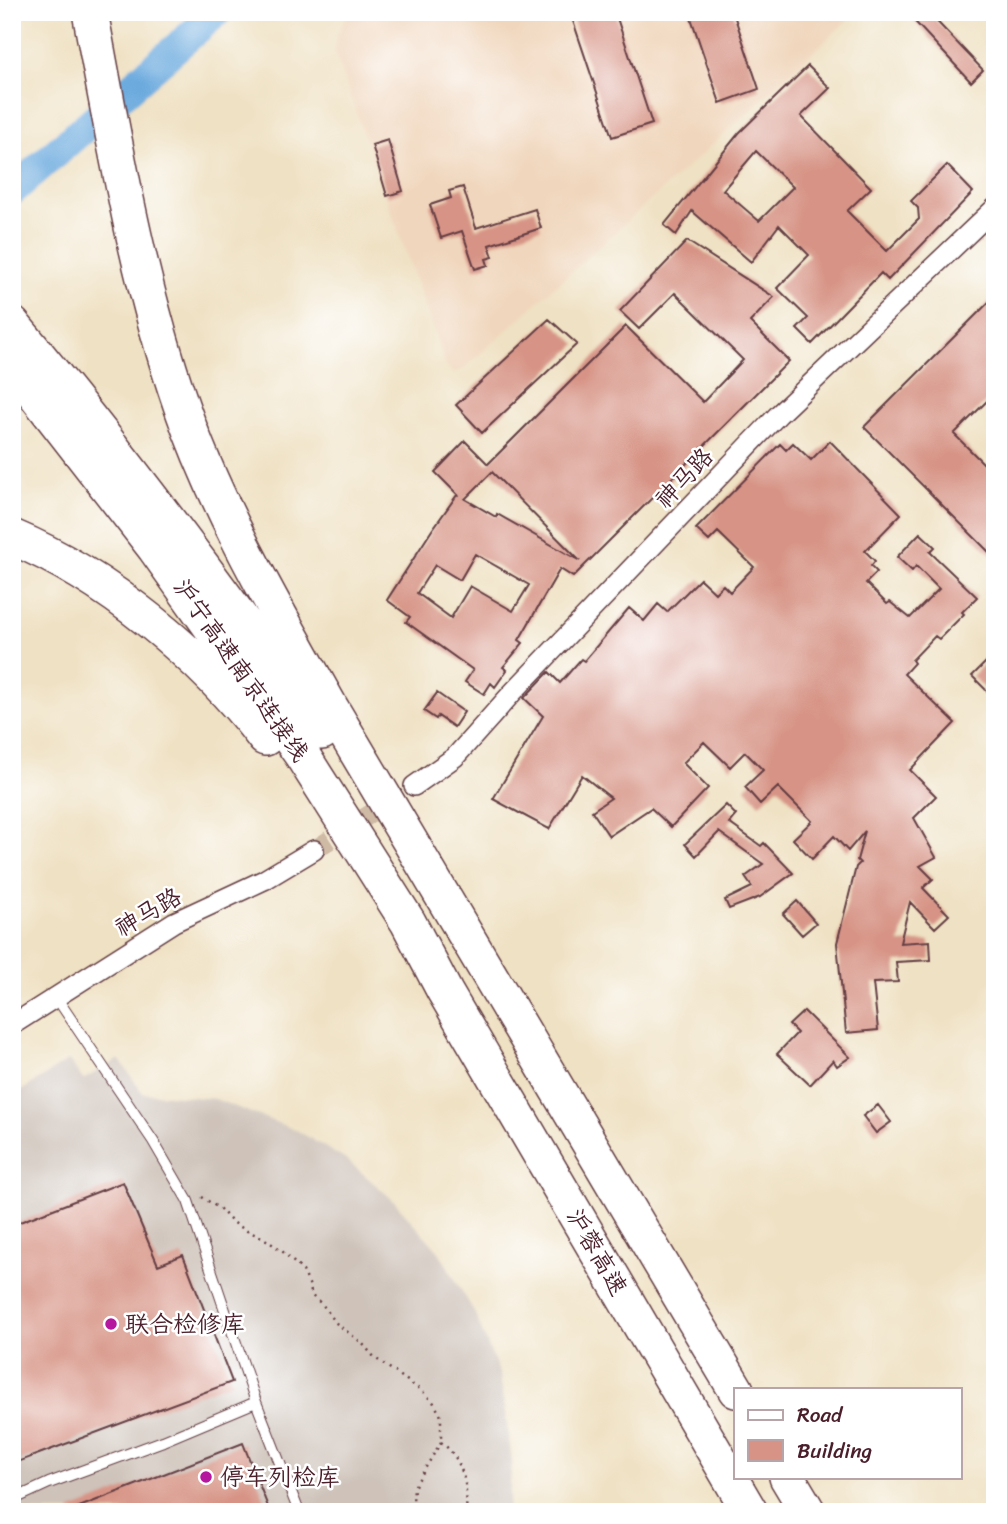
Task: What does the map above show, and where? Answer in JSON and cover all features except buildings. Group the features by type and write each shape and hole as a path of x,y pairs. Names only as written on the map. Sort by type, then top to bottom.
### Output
{"highway":[{"path":"90,12 114,140 156,328 182,408 219,495 273,604 332,710 466,935"},
{"name":"沪宁高速南京连接线","path":"12,324 110,445 245,623 466,935"},
{"name":"沪宁高速南京连接线","path":"12,364 155,548 302,755 358,839 408,922 445,992"},
{"path":"12,537 79,571 138,612 193,659 250,718 346,850 394,925 445,992"},
{"name":"沪蓉高速","path":"466,935 735,1388"},
{"name":"沪蓉高速","path":"445,992 750,1512"},
{"path":"788,1478 808,1512"}],"street":[{"name":"神马路","path":"414,786 454,757 779,414 995,208"},
{"name":"神马路","path":"12,1025 174,922 264,880 314,850"}],"lane":[{"path":"56,997 153,1141 188,1201 256,1402 299,1512"},
{"path":"12,1500 256,1402"}],"path":[{"path":"188,1201 202,1197 220,1209 230,1220 262,1237 303,1270 312,1296 322,1304 337,1324 362,1343 375,1358 422,1391 434,1403 440,1416 441,1442 414,1487 413,1502 416,1512"},
{"path":"441,1442 449,1448 465,1478 466,1512"}],"shaded area":[{"path":"348,12 856,12 463,369 453,373 446,365 335,51 336,38"},
{"path":"119,1059 143,1093 215,1099 298,1131 349,1162 392,1199 439,1252 474,1312 500,1375 512,1460 508,1512 12,1512 12,1097 69,1060 83,1080"}],"waterway":[{"path":"12,191 217,12"}],"tunnel":[{"path":"314,850 414,786"}],"place":[{"name":"联合检修库","path":"111,1324"},
{"name":"停车列检库","path":"206,1477"}]}
